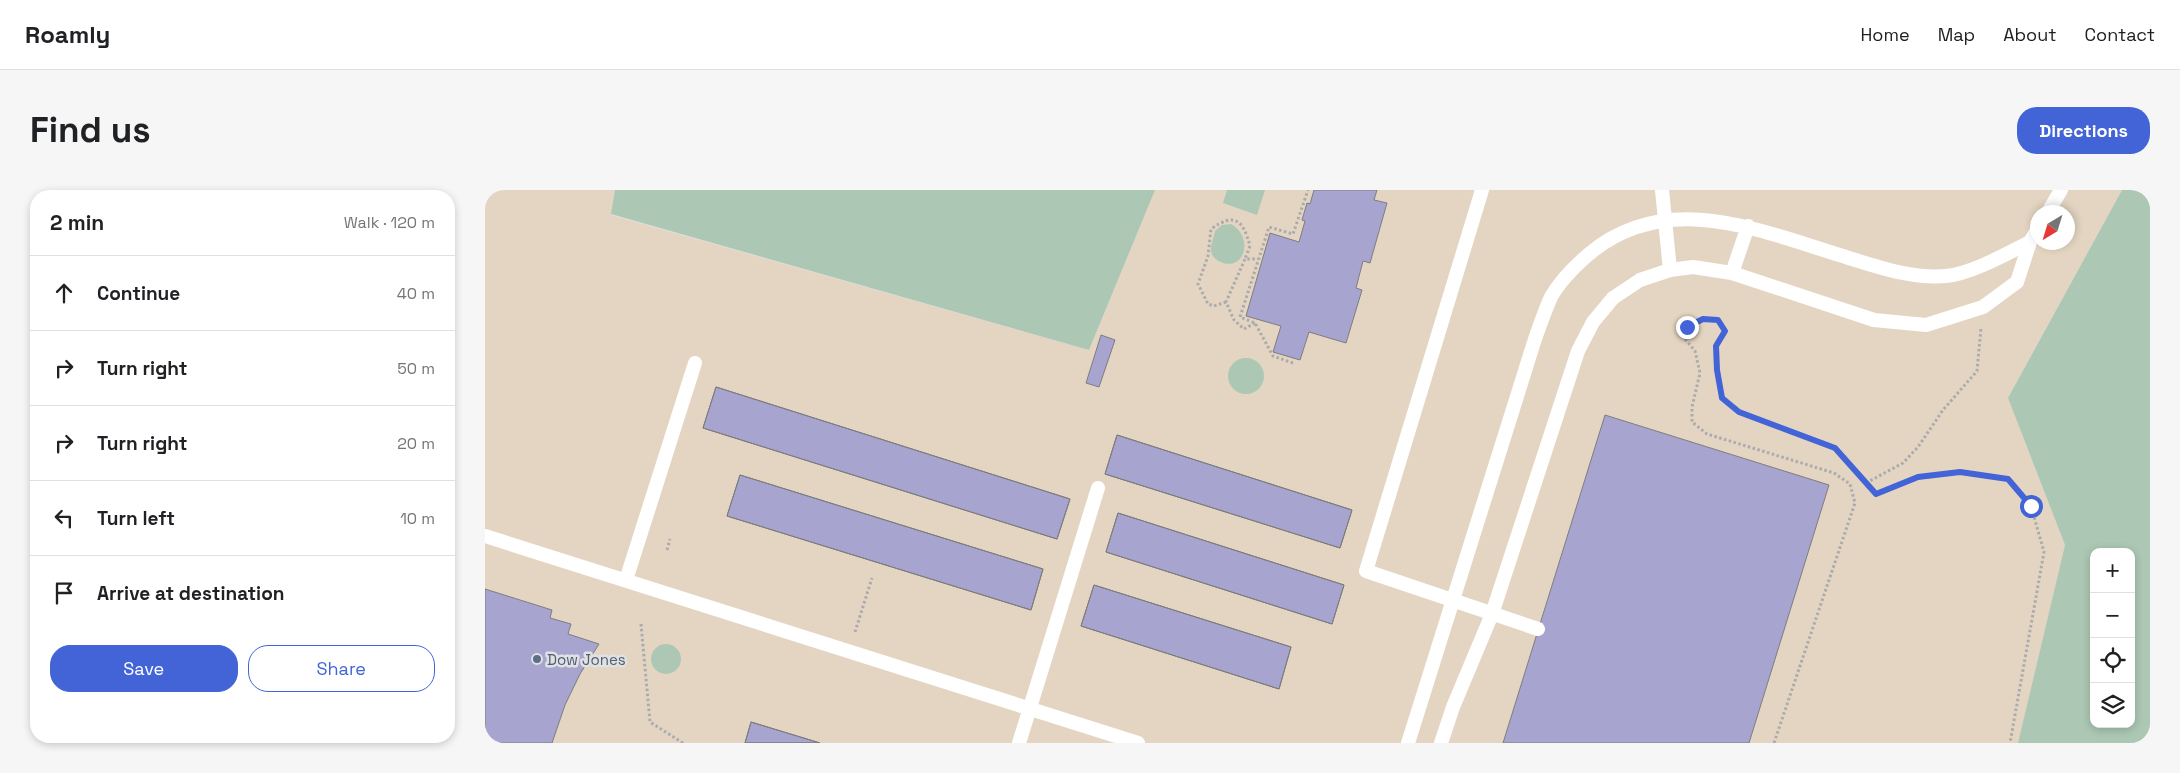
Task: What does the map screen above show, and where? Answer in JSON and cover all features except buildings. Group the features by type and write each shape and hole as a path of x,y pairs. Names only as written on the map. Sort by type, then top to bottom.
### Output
{"lane":[{"path":"1483,190 1366,571 1539,629"},
{"path":"1662,190 1670,270"},
{"path":"2052,205 2061,190"},
{"path":"1409,743 1535,339 1552,296 1575,266 1603,242 1634,228 1665,221 1708,219 1747,226 1904,275 1949,276 1982,265 2030,238"},
{"path":"1732,273 1747,226"},
{"path":"1441,743 1453,708 1492,614 1578,351 1593,322 1613,298 1640,280 1670,270 1693,267 1732,273 1874,320 1926,325 1983,307 2017,282 2030,247"},
{"path":"626,580 695,363"},
{"path":"1019,743 1098,488"},
{"path":"485,536 1138,743"}],"path":[{"path":"1293,363 1273,356 1255,323 1239,317 1269,227 1293,234 1308,190"},
{"path":"1224,220 1235,220 1243,225 1250,246 1226,302 1214,306 1208,304 1198,284 1208,256 1211,230 1224,220"},
{"path":"1245,259 1258,259"},
{"path":"1226,302 1234,320 1244,329 1255,323"},
{"path":"1866,483 1903,462 1918,447 1943,410 1977,372 1983,307"},
{"path":"1774,743 1855,503 1850,484 1834,473 1707,434 1693,422 1692,407 1700,373 1695,351 1685,338 1687,327 1703,319 1718,320 1725,331 1716,346 1717,370 1722,398 1739,412 1835,448 1876,494 1918,477 1960,472 2008,479 2031,506 2043,552 2010,743"},
{"path":"667,550 670,539"},
{"path":"853,637 872,578"},
{"path":"641,624 650,722 683,743"}],"shaded area":[{"path":"485,190 615,190 611,215 1089,350 1155,190 2122,190 2008,398 2065,545 2018,743 485,743"}],"green space":[{"path":"615,190 1155,190 1089,350 611,214"},
{"path":"1227,190 1265,190 1257,215 1223,203"},
{"path":"2122,190 2150,190 2150,743 2018,743 2065,545 2008,398"},
{"path":"1231,224 1239,230 1244,246 1243,253 1239,259 1234,263 1226,264 1215,258 1211,248 1215,231 1222,225"},
{"path":"1246,358 1258,364 1264,376 1258,388 1246,394 1234,388 1228,376 1234,364"},
{"path":"666,644 677,648 681,659 677,670 666,674 655,670 651,659 655,648"}],"place":[{"name":"Dow Jones","path":"537,659"}],"route":[{"path":"1687,327 1703,319 1718,320 1725,331 1716,346 1717,370 1722,398 1739,412 1835,448 1876,494 1918,477 1960,472 2008,479 2031,506"}]}
